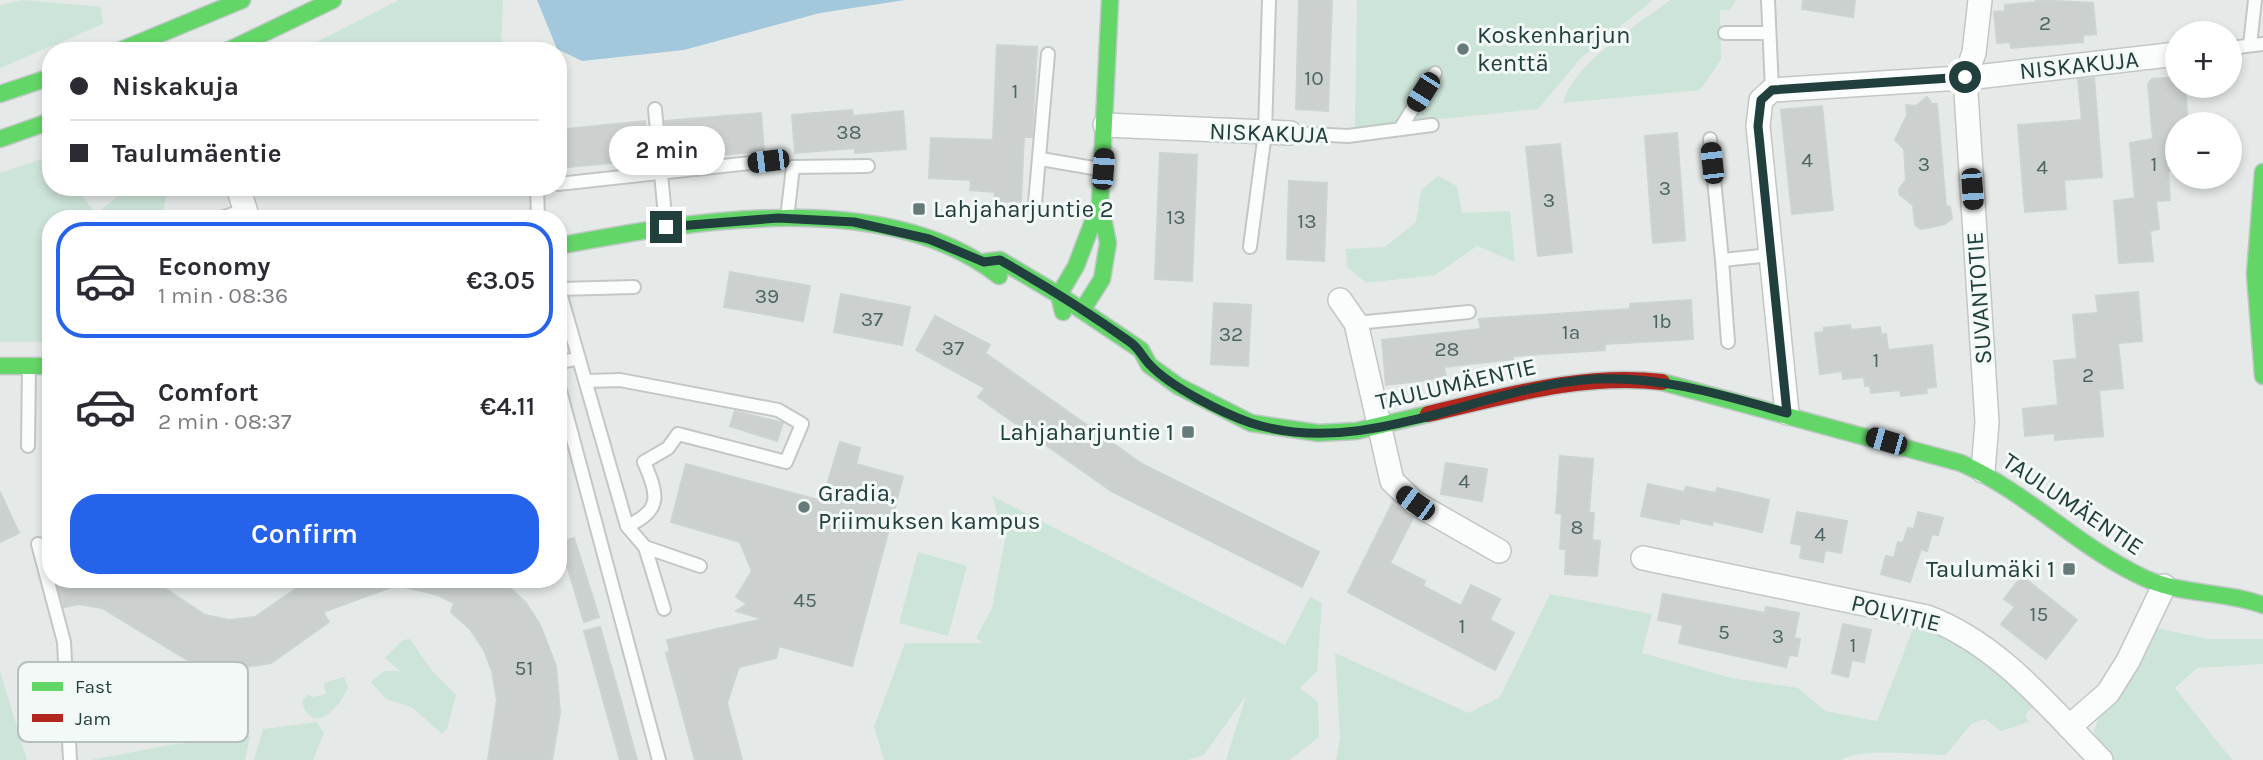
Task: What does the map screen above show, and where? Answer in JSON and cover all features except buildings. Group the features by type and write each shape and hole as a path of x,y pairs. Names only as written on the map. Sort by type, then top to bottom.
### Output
{"main road":[{"path":"141,42 242,0"},
{"path":"246,42 333,0"},
{"path":"1100,203 1108,243 1102,279 1083,309 1062,312 1059,295 1076,266 1100,203 1111,0"},
{"path":"0,94 42,80"},
{"path":"0,139 42,124"},
{"path":"2263,172 2255,223 2253,277 2263,376"},
{"name":"TAULUMÄENTIE","path":"567,244 666,227 787,218 854,222 929,239 984,262 995,273 1062,312 1127,361 1149,365 1178,386 1251,423 1318,433 1380,426 1548,386 1593,379 1675,383 1983,471 2130,571 2164,586 2204,596 2246,598 2263,605"},
{"name":"TAULUMÄENTIE","path":"984,262 1000,260 1083,309 1141,350 1149,365"},
{"path":"0,366 42,366"},
{"path":"2246,598 2263,588"}],"street":[{"name":"SUVANTOTIE","path":"1980,0 1975,53 1965,77 1987,422 1983,471"},
{"name":"NISKAKUJA","path":"1772,90 1965,77 2165,55"},
{"path":"1772,90 1761,100 1758,126 1787,413"},
{"name":"NISKAKUJA","path":"1105,125 1290,133"},
{"path":"1340,300 1356,323 1392,481 1403,495 1499,551"},
{"name":"POLVITIE","path":"1643,558 1927,617 1954,627 2000,659 2101,760"},
{"path":"2069,727 2108,693 2128,661 2164,586"}],"lane":[{"path":"1250,247 1265,133 1269,0"},
{"path":"1768,0 1772,90"},
{"path":"2255,0 2256,45"},
{"path":"1725,33 1768,33"},
{"path":"1035,203 1041,159 1048,54"},
{"path":"1400,129 1435,73"},
{"path":"655,109 666,227"},
{"name":"NISKAKUJA","path":"1290,133 1348,136 1432,125"},
{"path":"1710,139 1728,342"},
{"path":"1041,159 1103,169"},
{"path":"567,183 768,161"},
{"path":"787,218 793,167 868,166"},
{"path":"1722,260 1771,255"},
{"path":"567,287 634,287"},
{"path":"1356,323 1469,312"},
{"path":"567,315 627,526 645,547 664,609"},
{"path":"567,361 579,358"},
{"path":"28,446 29,367"},
{"path":"586,381 620,380 778,410 802,424 786,462 678,434 668,448 644,462 656,490 654,506 642,519 627,526"},
{"path":"567,417 659,760"},
{"path":"38,544 42,559"},
{"path":"645,547 700,566"},
{"path":"50,588 64,642 65,662"},
{"path":"69,742 70,760"}],"green space":[{"path":"24,0 101,7 103,24 61,42 42,42 42,50 0,68 0,5"},
{"path":"399,0 503,0 501,42 317,42"},
{"path":"1357,0 1653,0 1581,58 1538,109 1355,128"},
{"path":"1670,0 1736,0 1730,10 1720,10 1721,60 1700,90 1563,103 1569,88 1593,59"},
{"path":"42,159 42,196 83,196 93,210 42,210 42,342 0,342 0,173"},
{"path":"1438,176 1457,186 1462,213 1510,211 1515,262 1477,246 1435,275 1366,283 1347,267 1346,249 1385,247 1416,222 1421,190"},
{"path":"118,196 166,196 164,210 101,210"},
{"path":"992,496 1285,645 1310,597 1322,603 1317,671 1300,688 1318,702 1319,737 1290,760 1226,760 1246,696 1204,755 1188,760 884,760 874,727 905,643 984,643 976,638 992,608 1005,539"},
{"path":"918,552 967,566 948,636 899,623"},
{"path":"1550,594 1652,614 1642,653 1732,678 1798,688 1825,711 1877,721 1915,624 1981,653 2033,706 2025,715 2029,722 2001,731 1985,719 1971,724 1946,755 1877,753 1850,756 1841,760 1336,760 1340,738 1335,653 1469,713 1500,697"},
{"path":"2157,628 2207,639 2263,639 2263,664 2197,668 2175,688 2232,760 2112,760 2098,746 2094,731 2099,717 2119,694"},
{"path":"410,639 433,672 456,695 447,729 442,734 413,708 386,699 371,682 384,671 400,671 385,658 403,640"},
{"path":"0,671 18,730 18,742 22,742 27,760 0,760"},
{"path":"344,677 348,687 333,710 319,718 313,718 307,713 302,702 308,694 313,697 326,694 324,683"},
{"path":"317,722 324,733 313,760 254,760 263,729"},
{"path":"250,736 245,760 91,760 170,745 248,742"}],"water":[{"path":"537,0 905,0 820,13 684,50 582,61 567,54 567,42 554,42"}],"traffic: fast":[{"path":"141,42 242,0"},
{"path":"246,42 333,0"},
{"path":"1083,309 1102,279 1108,243 1100,203 1110,0"},
{"path":"0,94 42,80"},
{"path":"0,139 42,124"},
{"path":"2263,172 2255,274 2263,376"},
{"path":"1063,312 1059,295 1076,266 1100,203"},
{"path":"567,244 667,227 725,221 785,218 844,220 901,230 953,248 999,276"},
{"path":"984,262 1000,260 1059,295 1141,350 1149,365 1178,386 1251,423 1318,433 1356,431 1428,414"},
{"path":"0,366 42,366"},
{"path":"1662,382 1961,463 2007,488 2093,548 2138,575 2184,590 2263,605"}],"traffic: jam":[{"path":"1428,414 1573,383 1632,380 1662,382"}],"place":[{"name":"Koskenharjun kenttä","path":"1463,49"},
{"name":"Lahjaharjuntie 2","path":"919,209"},
{"name":"Lahjaharjuntie 1","path":"1188,432"},
{"name":"Gradia, Priimuksen kampus","path":"804,507"},
{"name":"Taulumäki 1","path":"2069,569"}],"route":[{"path":"666,227 778,218 854,222 929,239 984,262 1000,260 1083,309 1130,342 1141,350 1149,365 1178,386 1251,423 1286,430 1318,433 1356,431 1548,386 1593,379 1639,379 1675,383 1787,413 1758,126 1761,100 1772,90 1965,77"}]}
